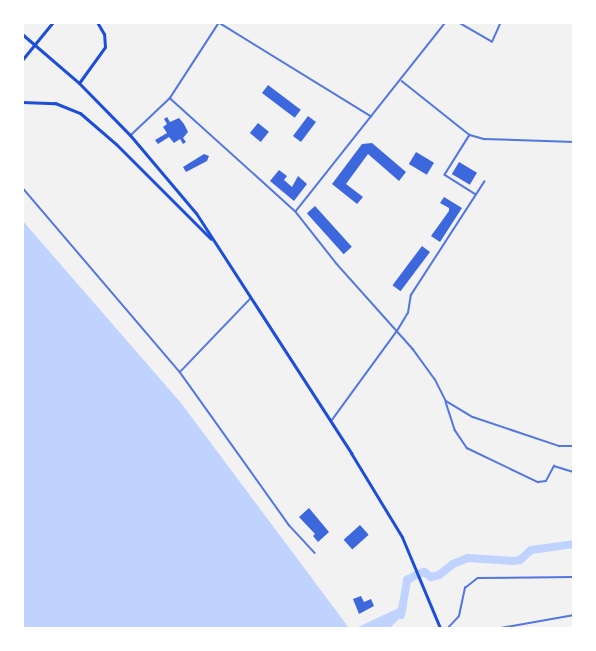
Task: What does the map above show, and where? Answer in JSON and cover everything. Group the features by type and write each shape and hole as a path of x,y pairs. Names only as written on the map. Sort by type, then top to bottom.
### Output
{"main road":[{"path":"22,60 53,22"},
{"path":"79,83 105,47 104,34 97,22"},
{"path":"23,36 79,83 130,135 175,186 217,245 402,537 440,628"},
{"path":"22,102 55,103 80,113 116,144 217,245"}],"street":[{"path":"296,212 446,22"},
{"path":"458,22 492,42 501,22"},
{"path":"130,135 170,98 219,23 372,116"},
{"path":"401,80 470,135 484,139 573,142"},
{"path":"170,98 296,212 337,264 397,331 435,379 446,401 455,430 467,448 538,482 546,481 554,466 573,472"},
{"path":"470,135 445,175 476,194"},
{"path":"330,422 397,331 408,313 411,295 484,182"},
{"path":"22,187 180,372 289,525 315,554"},
{"path":"180,372 251,298"},
{"path":"446,401 473,417 559,446 573,446"},
{"path":"448,628 459,616 465,588 478,578 573,577"},
{"path":"501,628 520,627 573,615"}],"water":[{"path":"22,220 181,403 349,628 23,628"},
{"path":"405,605 407,607 405,613 390,628 356,628"}],"building":[{"path":"268,85 301,110 295,118 262,93"},
{"path":"308,116 316,122 301,142 293,136"},
{"path":"167,117 170,122 179,118 184,124 188,132 183,138 186,142 183,144 180,139 174,143 169,137 158,144 155,140 167,133 163,127 167,124 164,119"},
{"path":"258,123 269,132 261,142 250,133"},
{"path":"372,143 406,172 399,181 368,154 346,184 363,197 357,204 332,184 362,144"},
{"path":"416,152 434,163 427,175 409,164"},
{"path":"204,154 209,156 207,161 186,172 183,167"},
{"path":"459,162 477,173 470,185 452,174"},
{"path":"279,170 287,176 284,180 292,187 298,176 307,184 294,201 270,181"},
{"path":"444,197 462,208 440,242 431,236 449,211 449,208 440,203"},
{"path":"315,206 352,247 344,254 307,213"},
{"path":"422,246 430,252 400,291 393,285"},
{"path":"309,508 329,532 318,542 313,536 315,534 299,517"},
{"path":"360,525 369,535 352,549 344,540"},
{"path":"361,596 364,602 371,599 374,606 359,614 353,599"}],"waterway":[{"path":"401,615 407,580 416,575 424,572 431,577 439,575 453,564 468,558 513,561 520,560 531,550 574,544"}]}
